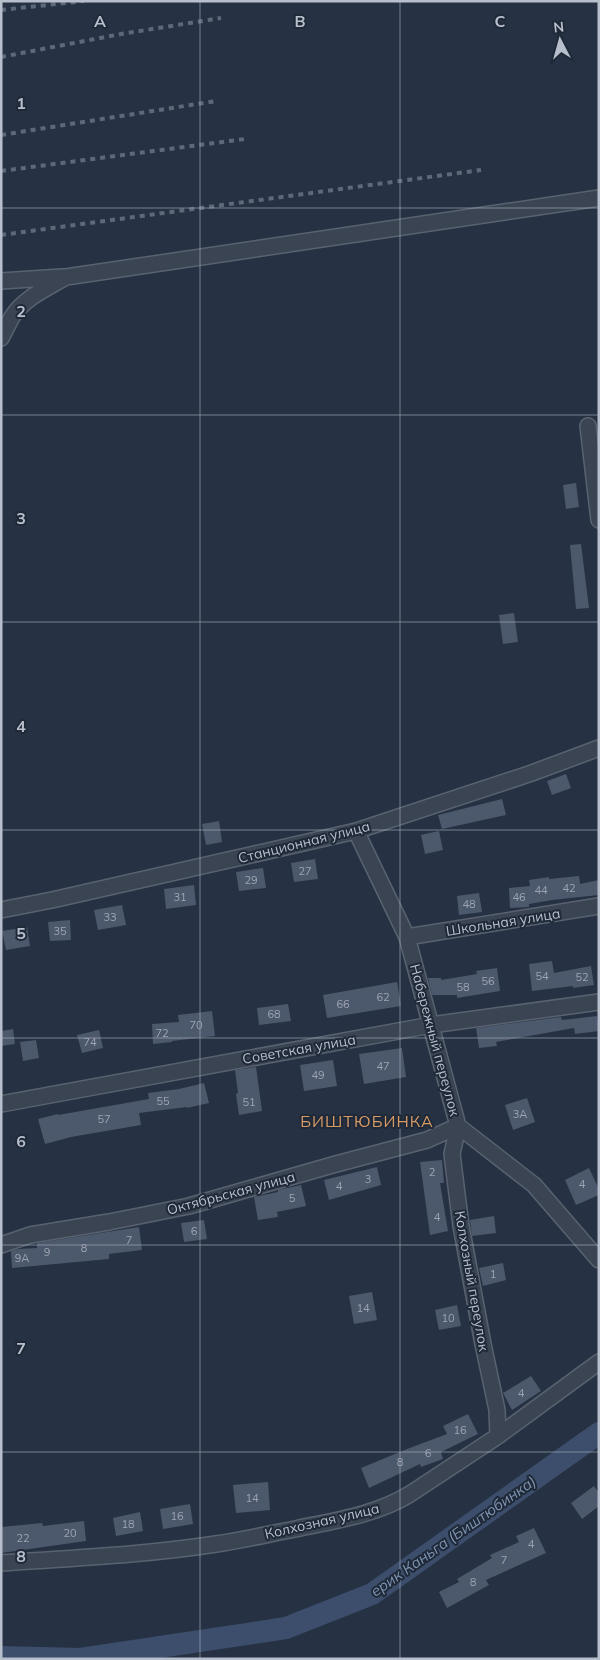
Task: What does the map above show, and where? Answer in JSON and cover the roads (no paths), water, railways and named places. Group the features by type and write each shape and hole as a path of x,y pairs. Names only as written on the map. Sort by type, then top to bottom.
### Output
{"street":[{"path":"1,281 66,277 599,198"},
{"path":"1,338 12,316 21,306 66,277"},
{"path":"588,426 597,482 599,520"},
{"name":"Станционная улица","path":"1,910 356,831 529,774 599,748"},
{"name":"Набережный переулок","path":"356,831 407,937 458,1126 534,1185 599,1260"},
{"name":"Школьная улица","path":"407,937 599,906"},
{"name":"Советская улица","path":"1,1104 430,1025 599,1002"},
{"name":"Октябрьская улица","path":"1,1245 30,1234 109,1222 189,1206 427,1140 458,1126"},
{"name":"Колхозный переулок","path":"458,1126 452,1154 461,1226 498,1410 498,1436"},
{"name":"Колхозная улица","path":"1,1563 107,1556 217,1544 328,1522 383,1508 397,1502 498,1436 599,1362"}],"waterway":[{"name":"ерик Каньга (Биштюбинка)","path":"1,1657 80,1659 286,1628 372,1594 599,1433"}],"railway":[{"path":"1,10 84,1"},
{"path":"1,57 121,34 221,18"},
{"path":"1,135 216,101"},
{"path":"1,171 245,139"},
{"path":"1,235 481,170"}],"district":[{"name":"БИШТЮБИНКА","path":"367,1121"}]}
